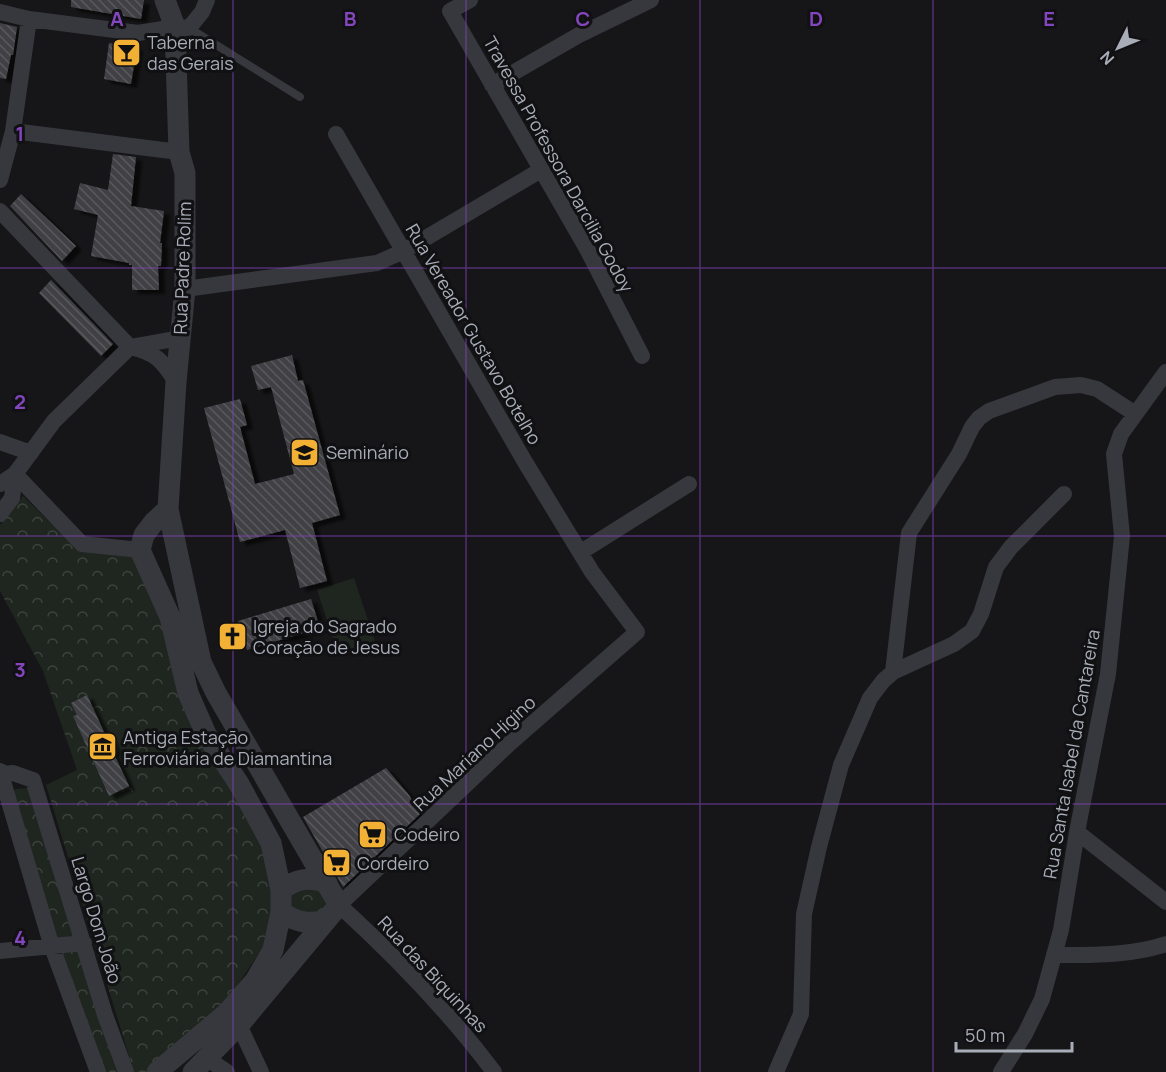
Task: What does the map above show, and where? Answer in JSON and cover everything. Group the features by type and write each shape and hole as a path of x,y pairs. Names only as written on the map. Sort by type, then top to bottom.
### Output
{"street":[{"name":"Rua Padre Rolim","path":"165,0 182,27 179,152 184,173 185,289 176,382 168,510 201,662 216,693 327,882"},
{"path":"4,9 30,19 138,33 182,27 202,12 207,0"},
{"name":"Travessa Professora Darcilia Godoy","path":"470,0 450,11 587,249 642,356"},
{"path":"492,85 579,35 651,0"},
{"path":"0,180 13,131 30,19"},
{"path":"13,131 179,152"},
{"name":"Rua Vereador Gustavo Botelho","path":"336,134 525,462 592,572 637,632"},
{"path":"185,289 377,263 404,251 541,170"},
{"path":"0,211 130,347 156,356 176,382"},
{"path":"0,484 15,474 54,421 130,347 180,338"},
{"name":"Rua Santa Isabel da Cantareira","path":"1001,1072 1025,1034 1042,999 1061,930 1077,832 1108,674 1122,536 1114,454 1121,434 1134,413 1166,372"},
{"path":"893,672 909,533 979,418 989,411 1056,387 1081,385 1097,389 1134,413"},
{"path":"0,442 31,453"},
{"path":"0,514 12,498 15,474"},
{"path":"15,474 82,544 142,554 152,561 169,557 176,550"},
{"path":"581,552 689,484"},
{"path":"776,1072 801,1014 804,914 819,846 841,765 870,698 893,672 954,644 972,631 981,614 996,567 1011,547 1064,494"},
{"path":"157,1072 227,1013 255,981 273,950 281,912 281,890 271,843 239,784 206,734 188,693 170,616 142,554 144,535 168,510"},
{"name":"Rua Mariano Higino","path":"333,913 509,744 637,632"},
{"name":"Largo Dom João","path":"0,773 13,772 33,780 105,1016 126,1072"},
{"path":"0,773 52,946 97,1067"},
{"path":"1077,832 1166,902"},
{"path":"281,890 291,882 302,879 315,878 327,882 333,913"},
{"path":"281,912 291,919 304,923 333,913"},
{"path":"226,1072 200,1065 239,1025 333,913"},
{"name":"Rua das Biquinhas","path":"333,913 384,945 494,1072"},
{"path":"0,951 84,943"},
{"path":"1054,955 1110,955 1166,944"},
{"path":"239,1025 261,1072"}],"lane":[{"path":"182,27 300,97"}],"green space":[{"path":"23,496 78,550 137,558 265,843 277,901 266,943 223,1006 147,1072 134,1072 46,785 77,770 43,671 0,591 0,525"},
{"path":"354,578 375,641 338,653 317,590"},
{"path":"29,788 119,1072 105,1072 64,958 11,793 16,789"},
{"path":"311,881 335,906 324,918 285,910 285,892"}],"building":[{"path":"71,0 144,0 141,19 71,7"},
{"path":"0,23 17,27 13,55 11,55 6,79 0,78"},
{"path":"109,43 137,47 131,84 104,79"},
{"path":"113,154 136,157 131,206 164,211 160,243 162,243 161,266 158,266 159,290 132,290 132,265 91,256 98,215 74,209 80,183 108,190"},
{"path":"21,194 76,246 62,261 10,206"},
{"path":"51,280 113,344 101,356 39,293"},
{"name":"Seminário","path":"292,355 298,381 303,380 340,515 312,523 327,581 300,588 285,530 240,542 204,408 240,399 247,425 240,427 255,484 294,474 271,387 258,390 251,366"},
{"path":"311,599 320,628 247,650 238,621"},
{"name":"Antiga Estação Ferroviária de Diamantina","path":"87,695 105,734 108,733 116,751 113,752 129,786 109,796 73,716 77,715 71,703"},
{"path":"386,768 409,795 420,814 343,887 303,817"}],"place":[{"name":"Taberna das Gerais","path":"126,52"},
{"name":"Seminário","path":"305,452"},
{"name":"Igreja do Sagrado Coração de Jesus","path":"232,636"},
{"name":"Antiga Estação Ferroviária de Diamantina","path":"102,747"},
{"name":"Codeiro","path":"373,834"},
{"name":"Cordeiro","path":"336,863"}]}
